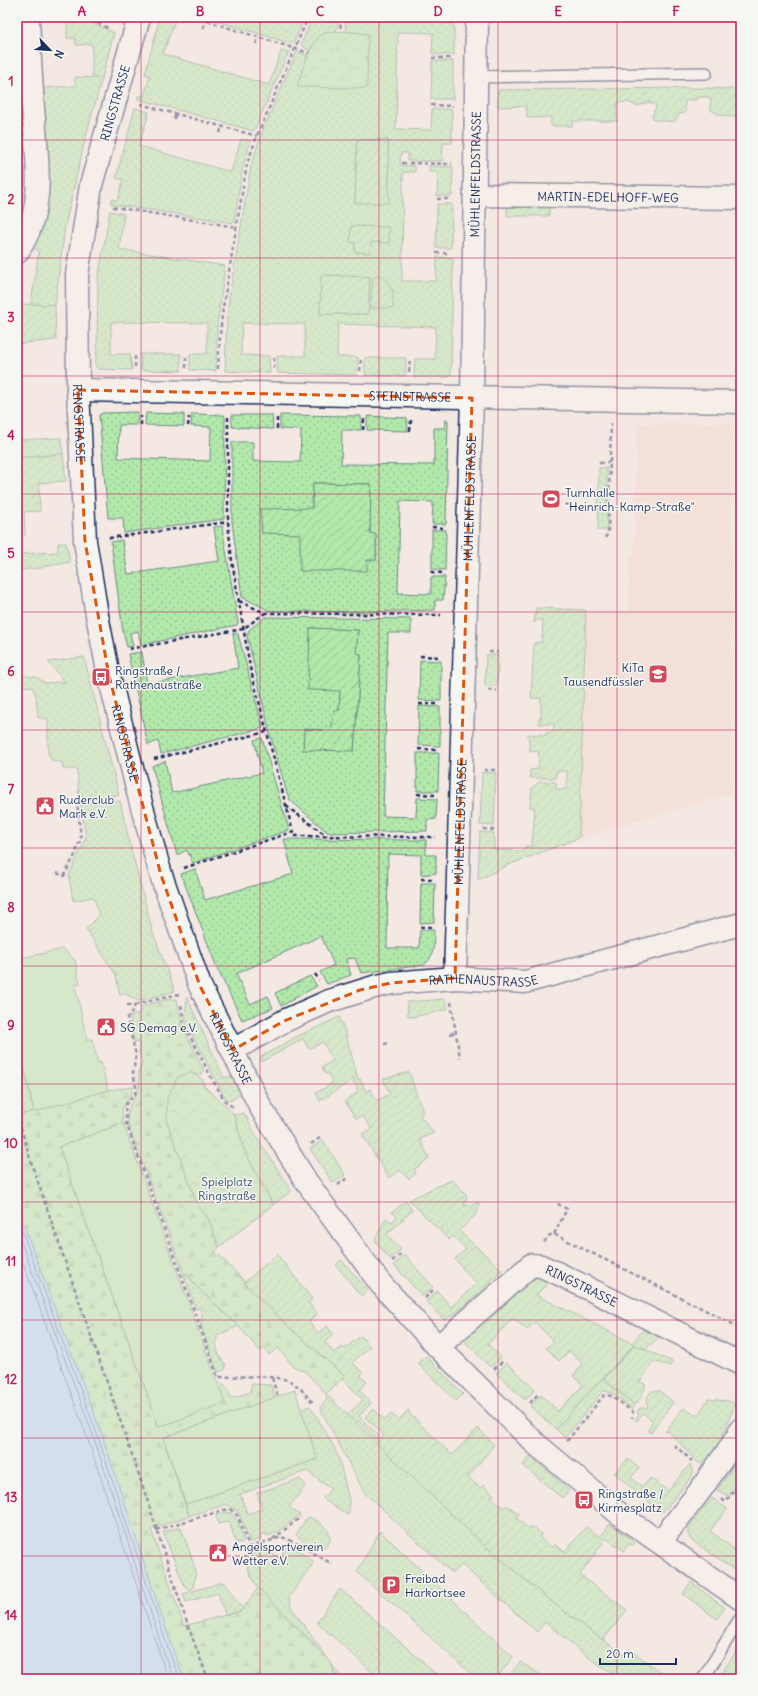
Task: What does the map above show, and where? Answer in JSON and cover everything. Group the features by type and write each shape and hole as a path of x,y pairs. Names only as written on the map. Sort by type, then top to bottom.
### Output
{"street":[{"path":"17,252 24,243 32,223 37,199 38,182 28,17"},
{"name":"RINGSTRASSE","path":"139,17 91,185 77,275 78,390 85,541 104,654 131,765 161,875 200,986 261,1108 306,1181 375,1276 438,1347 536,1444 623,1516 741,1598"},
{"name":"MÜHLENFELDSTRASSE","path":"451,979 459,837 472,398 477,17"},
{"name":"MARTIN-EDELHOFF-WEG","path":"475,195 741,198"},
{"name":"STEINSTRASSE","path":"78,390 741,402"},
{"name":"RATHENAUSTRASSE","path":"233,1050 284,1021 329,1001 360,990 391,983 451,979 525,982 741,924"},
{"name":"RINGSTRASSE","path":"438,1347 531,1266 541,1266 741,1364"},
{"path":"660,1542 699,1492 741,1429"}],"lane":[{"path":"477,77 706,73"},
{"path":"702,1679 741,1617"}],"path":[{"path":"85,17 114,31"},
{"path":"194,17 309,53"},
{"path":"317,17 308,18 257,136 247,164 220,335 228,522 232,561 243,629 266,732 294,836 459,837"},
{"path":"340,17 341,31"},
{"path":"204,28 206,21"},
{"path":"256,44 258,37"},
{"path":"147,106 257,136"},
{"path":"174,119 176,114"},
{"path":"220,133 222,126"},
{"path":"402,163 475,165"},
{"path":"117,208 236,227"},
{"path":"151,218 152,214"},
{"path":"204,227 205,222"},
{"path":"606,538 608,533 612,400"},
{"path":"599,463 610,462"},
{"path":"85,541 145,535 228,522"},
{"path":"239,601 265,613 466,615"},
{"path":"104,654 243,629 265,613"},
{"path":"131,765 266,732"},
{"path":"230,740 231,744"},
{"path":"57,873 64,876 75,855 81,838 77,801 114,798"},
{"path":"286,806 327,836"},
{"path":"161,875 292,832"},
{"path":"260,843 262,848"},
{"path":"214,857 216,862"},
{"path":"451,979 460,1058"},
{"path":"127,1005 135,1005 179,994 184,1024 225,1101 232,1109 261,1108"},
{"path":"135,1005 131,1014 127,1018 136,1055 133,1072 136,1087 135,1094 126,1105 127,1130 218,1378 272,1378 290,1381 302,1390 314,1404"},
{"path":"450,1034 456,1032"},
{"path":"384,1044 390,1042"},
{"path":"17,1114 32,1162 81,1302 188,1629 208,1679"},
{"path":"531,1266 532,1255 550,1235 554,1234 567,1209 556,1203"},
{"path":"554,1234 741,1328"},
{"path":"272,1378 278,1397"},
{"path":"553,1458 604,1395 612,1396 633,1412 632,1418"},
{"path":"674,1445 693,1462"},
{"path":"156,1530 230,1509 238,1516 249,1547"},
{"path":"272,1540 301,1517"},
{"path":"242,1549 282,1537 300,1544 332,1564"}],"highlighted area":[{"path":"78,390 472,398 455,978 391,983 360,990 284,1021 233,1050 200,986 161,875 109,676 85,541"}],"shaded area":[{"name":"KiTa Tausendfüssler","path":"732,423 732,793 579,838 586,610 628,611 630,556 634,556 637,424"}],"green space":[{"path":"160,17 180,17 182,20 175,20 163,54 269,85 281,51 289,51 254,131 138,99 138,96 144,96 150,76 145,74"},
{"path":"203,17 305,17 293,44"},
{"path":"325,17 337,17 338,25 336,32 331,32 315,43 310,51 301,45 310,23"},
{"path":"345,17 442,17 443,24 454,24 454,55 432,54 433,33 398,32 396,129 431,130 432,109 452,109 452,143 443,143 442,161 408,161 408,153 401,153 400,165 415,166 415,172 403,172 402,281 436,281 437,257 453,258 451,374 448,377 414,377 415,359 435,359 436,327 338,324 337,357 358,357 357,375 278,373 277,356 305,356 305,324 242,323 241,355 269,356 270,373 225,371 229,298 251,166 261,135 297,51 308,56 298,87 368,34 346,33","holes":["357,140 388,140 389,181 355,203","389,227 371,242 355,252 355,243","321,275 370,277 368,314 321,314"]},
{"path":"67,18 82,18 114,33 102,78 92,78 92,44 76,45 75,38 67,38"},
{"path":"341,31 368,34 367,88 297,87 310,50 314,43 325,33"},
{"path":"432,61 453,61 453,99 431,99"},
{"path":"42,73 43,88 75,86 75,77 102,78 85,140 65,226 55,305 31,304 39,250 31,248"},
{"path":"741,89 741,117 725,116 713,112 710,109 711,100 709,97 696,97 696,100 685,100 685,113 679,114 674,122 654,120 652,116 656,107 654,104 649,102 637,106 628,102 617,103 617,121 573,121 572,126 551,126 551,117 527,118 526,106 498,107 498,90"},
{"path":"135,108 149,112 139,146 231,172 241,139 251,141 243,166 234,223 111,204 112,199 118,200 123,180 116,178"},
{"path":"357,140 388,140 389,203 355,203"},
{"path":"429,166 453,167 452,196 437,196 438,172 429,172"},
{"path":"17,196 28,196 17,237"},
{"path":"437,204 452,204 451,248 436,248"},
{"path":"507,206 549,207 549,216 507,216"},
{"path":"110,211 124,214 119,249 225,266 217,326 216,371 190,370 190,354 207,354 207,323 111,322 111,354 130,354 132,370 98,369 95,365 97,350 98,279"},
{"path":"351,226 389,227 389,243 371,242 370,253 355,252 355,243 350,242"},
{"path":"321,275 370,277 368,314 320,314"},
{"path":"373,277 384,277 393,291 393,308 370,308"},
{"path":"17,301 22,304 55,305 56,340 17,344"},
{"path":"140,354 181,354 181,371 141,370"},
{"path":"365,358 406,358 405,376 365,375"},
{"path":"138,412 137,425 119,425 118,458 210,461 211,427 191,426 192,414 224,415 224,519 124,533 123,518 108,518 99,415 103,413"},
{"path":"146,413 184,414 184,426 145,425"},
{"path":"232,415 272,415 273,429 232,427"},
{"path":"280,415 361,416 361,430 342,430 341,464 434,465 434,428 445,428 447,419 446,524 432,524 433,502 400,501 398,593 431,594 431,577 445,577 443,600 435,600 435,610 364,612 270,611 242,597 232,522 232,442 253,442 253,461 300,462 301,430 280,429","holes":["313,483 371,484 370,534 376,534 376,560 367,560 301,571 301,534 312,508"]},
{"path":"367,416 407,418 408,431 367,430"},
{"path":"61,438 63,454 17,458 17,440"},
{"path":"63,454 66,481 39,483 40,511 24,512 25,535 17,536 17,458"},
{"path":"599,468 607,468 607,530 598,530"},
{"path":"313,483 371,484 370,533 376,534 376,560 367,560 367,571 300,571 300,534 262,533 260,509 312,508"},
{"path":"222,526 238,623 237,625 141,645 138,631 130,633 133,646 127,647 123,632 111,542 122,540 128,574 219,561 214,527"},
{"path":"432,530 446,530 445,570 432,569"},
{"path":"58,543 66,543 70,562 42,568 17,570 17,554 58,552"},
{"path":"536,608 586,610 579,838 508,865 478,880 480,832 494,833 494,850 524,851 525,846 532,846 535,808 530,807 532,788 539,782 556,782 556,789 567,789 567,771 556,771 556,778 530,778 530,770 538,769 539,752 530,751 528,734 546,735 547,732 553,732 554,724 539,724 539,719 541,717 541,698 531,698 534,643 542,642 543,620 537,620 534,623"},
{"path":"265,617 411,619 411,633 388,633 383,816 416,817 417,798 437,799 436,819 427,820 427,831 330,833 290,800 270,734 247,635 249,630","holes":["310,628 358,630 356,654 361,654 354,751 304,729 324,730 333,728 334,711 339,710 340,691"]},
{"path":"310,628 358,630 356,653 361,654 354,751 303,750 304,729 324,730 325,728 332,727 334,711 339,710 340,691 308,690"},
{"path":"233,633 238,634 263,728 161,754 158,741 148,745 128,654 142,652 147,684 238,668"},
{"path":"486,655 498,655 497,686 485,686"},
{"path":"84,657 119,795 79,797 77,769 63,769 62,762 52,761 48,753 48,718 38,718 36,695 32,687 17,685 17,675 36,677 45,683 65,682 48,662"},
{"path":"420,660 441,661 441,701 419,700"},
{"path":"419,706 440,707 440,746 418,745"},
{"path":"262,738 289,830 193,863 187,850 177,855 152,766 165,761 172,793 262,773 254,740"},
{"path":"417,753 439,753 438,791 417,791"},
{"path":"482,772 496,773 494,826 480,825"},
{"path":"120,801 153,933 175,991 139,1001 125,994 120,995 116,975 86,929 99,916 94,897 73,901 69,876 86,837 81,804"},
{"path":"284,839 426,840 426,855 436,855 436,873 421,875 421,855 388,854 387,948 419,948 420,930 434,930 433,949 428,961 424,965 361,973 355,958 346,959 351,975 327,984 320,972 334,965 321,936 236,974 250,1004 268,996 273,1008 242,1020 217,968 181,874 195,869 205,900 293,874"},
{"path":"421,883 435,883 434,922 420,923"},
{"path":"63,949 75,960 80,984 75,985 87,1040 92,1039 98,1063 101,1062 108,1090 34,1112 17,1035 17,959"},
{"path":"310,976 317,986 281,1006 275,993"},
{"path":"187,997 224,1078 234,1075 244,1092 230,1101 226,1099 187,1025 185,1016"},
{"path":"177,999 182,1025 204,1071 198,1076 191,1072 167,1122 198,1206 208,1218 219,1247 215,1251 291,1329 345,1376 326,1394 306,1372 293,1366 278,1348 269,1355 264,1348 260,1351 238,1326 195,1285 187,1273 184,1275 128,1124 129,1109 138,1088 138,1072 142,1065 138,1041 134,1042 130,1016 139,1014 144,1006 165,1000"},
{"path":"445,999 448,1009 413,1017 408,1016 407,1002"},
{"path":"339,1017 345,1031 358,1079 361,1080 366,1092 370,1089 377,1101 390,1094 383,1079 409,1072 422,1109 420,1116 434,1133 420,1139 429,1158 414,1170 416,1173 409,1179 400,1170 389,1178 362,1134 372,1130 363,1116 356,1119 345,1101 357,1093 357,1087 353,1082 355,1078 320,1101 316,1093 333,1083 328,1073 325,1074 322,1067 333,1061 323,1042 309,1049 303,1039 261,1062 261,1057 296,1037"},
{"path":"17,1035 34,1112 24,1115 17,1090"},
{"name":"Spielplatz Ringstraße","path":"191,1072 203,1080 204,1086 234,1115 244,1150 273,1205 219,1247 208,1218 198,1206 167,1122 167,1097 178,1077"},
{"path":"133,1087 131,1096 122,1109 123,1123 59,1147 159,1427 224,1403 217,1383 225,1385 231,1398 251,1392 251,1384 271,1385 275,1398 163,1438 189,1516 151,1529 184,1626 241,1611 258,1588 331,1662 336,1679 184,1679 101,1432 17,1207 17,1116 108,1090"},
{"path":"244,1113 254,1132 291,1191 273,1205 244,1150 234,1115"},
{"path":"123,1123 225,1403 159,1427 59,1147"},
{"path":"323,1140 345,1175 333,1183 310,1149"},
{"path":"452,1180 467,1195 464,1206 479,1202 477,1213 459,1231 502,1270 467,1304 444,1320 426,1301 437,1291 451,1307 476,1284 455,1259 466,1249 453,1236 449,1240 409,1200"},
{"path":"406,1201 412,1211 387,1234 401,1250 390,1259 375,1239 386,1218 392,1222 397,1217 392,1212"},
{"path":"277,1254 312,1299 308,1302 317,1314 309,1322 318,1333 327,1326 333,1334 325,1342 334,1353 342,1347 344,1349 361,1336 370,1347 352,1363 363,1372 360,1376 367,1382 360,1390 371,1403 359,1416 379,1436 376,1439 358,1421 356,1423 347,1415 363,1400 342,1378 345,1376 291,1329 244,1283"},
{"path":"405,1255 433,1287 422,1296 394,1265"},
{"path":"341,1260 368,1290 361,1296 336,1265"},
{"path":"187,1273 195,1285 238,1326 217,1336 216,1344 218,1352 226,1365 225,1370 220,1372 217,1371 199,1319 203,1318 200,1308 196,1309 184,1275"},
{"path":"537,1277 549,1282 536,1295 634,1344 556,1429 530,1406 541,1395 558,1411 583,1385 573,1376 583,1364 569,1351 559,1361 546,1348 554,1342 535,1322 527,1330 513,1318 488,1344 501,1358 490,1367 467,1344 465,1338 470,1331"},
{"path":"646,1327 662,1334 646,1349 635,1345 604,1379 635,1405 631,1409 615,1395 607,1391 603,1391 565,1438 556,1429 633,1345 632,1343"},
{"path":"635,1345 673,1362 670,1366 653,1361 640,1382 645,1384 644,1390 635,1405 604,1379"},
{"path":"426,1356 463,1394 456,1401 419,1365 419,1363"},
{"path":"507,1363 535,1389 525,1400 496,1373"},
{"path":"295,1390 317,1459 186,1504 163,1438"},
{"path":"652,1391 660,1391 673,1402 651,1433 648,1430 653,1421 643,1413 637,1421 635,1420 639,1414 637,1412 640,1408 648,1408 648,1396"},
{"path":"326,1394 483,1544 552,1602 624,1655 629,1649 670,1679 622,1679 592,1660 545,1622 537,1632 462,1565 452,1573 364,1492 320,1408 327,1399"},
{"path":"708,1399 729,1401 735,1404 720,1442 703,1466 695,1460 668,1431 665,1432 683,1408 694,1414 699,1414"},
{"path":"309,1406 315,1413 339,1459 349,1500 349,1514 347,1515 323,1498 331,1489 307,1471 240,1494 247,1514 262,1509 257,1493 300,1479 306,1485 289,1507 300,1515 276,1533 267,1536 266,1533 260,1535 261,1539 250,1542 239,1513 227,1504 189,1516 186,1504 317,1459 301,1410"},
{"path":"373,1409 385,1420 391,1414 399,1420 408,1410 410,1412 409,1413 452,1455 478,1428 494,1445 468,1477 480,1488 483,1485 494,1495 491,1497 504,1508 507,1505 519,1514 516,1518 529,1529 532,1526 542,1534 539,1537 551,1547 554,1544 565,1552 586,1527 600,1537 610,1524 635,1542 633,1545 628,1544 624,1551 606,1538 580,1575 627,1610 603,1640 552,1602 483,1544 376,1443 384,1435 365,1417"},
{"path":"530,1456 569,1490 562,1498 523,1465"},
{"path":"741,1456 741,1480 728,1496 717,1490"},
{"path":"628,1459 639,1468 631,1478 643,1487 650,1478 668,1491 690,1464 693,1473 690,1479 664,1511 660,1511 614,1473"},
{"path":"712,1498 727,1509 710,1531 738,1552 741,1548 741,1574 691,1540 688,1534 688,1528"},
{"path":"226,1512 231,1513 238,1521 244,1540 243,1542 236,1543 229,1521 218,1524 216,1515"},
{"path":"310,1517 327,1529 330,1538 326,1547 313,1548 296,1535 306,1519"},
{"path":"181,1527 196,1571 193,1589 188,1590 184,1585 163,1532"},
{"path":"380,1531 513,1657 496,1679 477,1679 357,1572"},
{"path":"282,1546 292,1546 314,1562 289,1597 291,1607 327,1658 258,1588 250,1574 244,1556 254,1553 254,1550 261,1548 269,1554 270,1552 279,1558 285,1549"},
{"path":"223,1582 243,1609 241,1611 225,1615 218,1593 186,1602 183,1594"},
{"path":"691,1582 725,1608 717,1619 683,1594"},
{"path":"340,1589 442,1679 380,1679 317,1622"},
{"path":"741,1644 741,1679 718,1679"},
{"path":"520,1662 547,1679 507,1679"},
{"path":"332,1665 342,1679 336,1679"}],"water":[{"path":"17,1207 101,1432 184,1679 17,1679"}],"place":[{"name":"Turnhalle \"Heinrich-Kamp-Straße\"","path":"551,499"},
{"name":"KiTa Tausendfüssler","path":"658,674"},
{"name":"Ringstraße / Rathenaustraße","path":"101,677"},
{"name":"Ruderclub Mark e.V.","path":"45,806"},
{"name":"SG Demag e.V.","path":"106,1027"},
{"name":"Ringstraße / Kirmesplatz","path":"584,1500"},
{"name":"Angelsportverein Wetter e.V.","path":"218,1553"},
{"name":"Freibad Harkortsee","path":"391,1585"}]}
